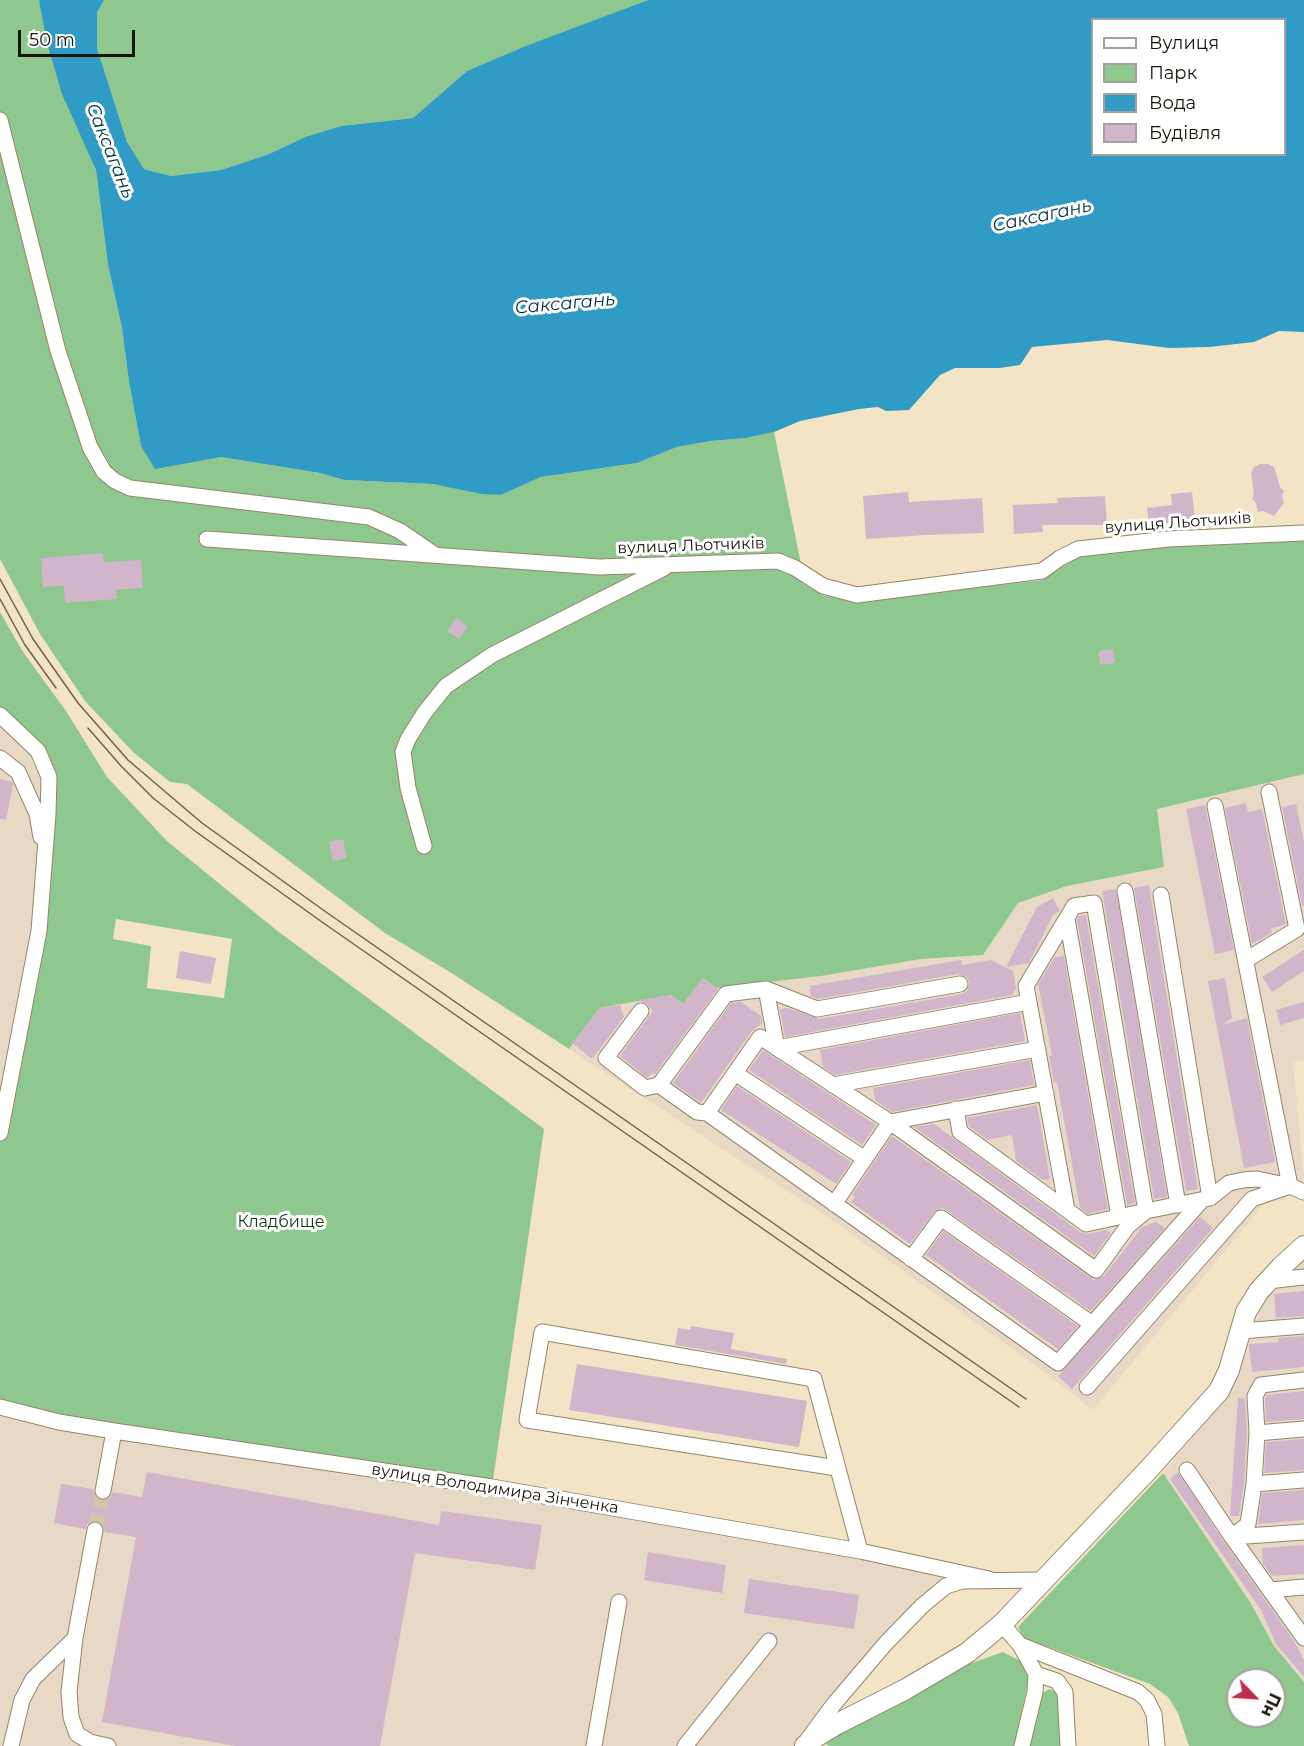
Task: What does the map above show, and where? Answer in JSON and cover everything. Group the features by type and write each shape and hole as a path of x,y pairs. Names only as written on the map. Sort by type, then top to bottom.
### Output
{"main road":[{"name":"вулиця Володимира Зінченка","path":"804,1746 814,1737 906,1689 967,1653 1002,1624 1148,1470 1219,1391 1246,1312 1259,1291 1304,1246"}],"street":[{"path":"0,120 58,351 90,447 104,472 115,481 130,488 369,517 400,531 435,555"},
{"name":"вулиця Льотчиків","path":"207,539 599,567 778,561 795,568 823,586 857,595 1042,571 1078,549 1168,539 1304,533"},
{"path":"424,846 408,788 403,752 408,739 425,712 446,686 492,655 670,565"},
{"path":"0,715 38,752 49,777 39,931 0,1133"},
{"path":"0,758 18,772 37,814 45,854"},
{"path":"1246,960 1297,929 1269,792"},
{"path":"1215,806 1246,960 1297,1189"},
{"path":"1125,891 1178,1205"},
{"path":"1161,895 1206,1199"},
{"path":"1067,1210 1026,986 1074,906 1094,903 1146,1211"},
{"path":"1067,919 1119,1216"},
{"path":"641,1011 606,1058 645,1088 659,1085 726,994 766,989 817,1009 960,984"},
{"path":"766,989 777,1048"},
{"path":"777,1048 1029,1002"},
{"path":"707,1113 760,1037 890,1122 1096,1269 1128,1226 1146,1211"},
{"path":"833,1084 1038,1048"},
{"path":"735,1073 865,1159"},
{"path":"659,1085 697,1112 707,1113 1058,1363 1206,1199 1229,1183 1243,1180 1257,1179 1297,1189"},
{"path":"834,1204 890,1122 1046,1093"},
{"path":"956,1109 960,1132 1086,1224 1206,1199"},
{"path":"1087,1387 1252,1199 1297,1189"},
{"path":"911,1259 941,1218 1092,1324"},
{"path":"1268,1281 1304,1277"},
{"path":"1241,1331 1304,1326"},
{"path":"837,1468 527,1420 542,1332 814,1379 860,1551"},
{"path":"1232,1538 1248,1524 1254,1484 1257,1433 1255,1396 1262,1385 1304,1380"},
{"name":"вулиця Володимира Зінченка","path":"0,1407 59,1422 492,1487 860,1551 989,1579"},
{"path":"1257,1433 1304,1429"},
{"path":"103,1491 114,1431"},
{"path":"1187,1470 1232,1538 1304,1638"},
{"path":"1254,1484 1304,1480"},
{"path":"95,1530 75,1638 69,1692 71,1718 77,1734 90,1742 108,1746"},
{"path":"1232,1538 1304,1532"},
{"name":"вулиця Володимира Зінченка","path":"804,1746 834,1704 886,1643 946,1586 962,1581 989,1579 1042,1580"},
{"path":"1270,1590 1304,1587"},
{"path":"594,1746 620,1602"},
{"path":"1002,1624 1020,1645 1036,1674 1035,1692 1022,1746"},
{"path":"11,1746 22,1700 33,1679 75,1638"},
{"path":"685,1746 769,1641"},
{"path":"1020,1645 1138,1692 1147,1700 1154,1714 1157,1746"},
{"path":"1036,1674 1057,1681 1065,1692 1068,1746"}],"shaded area":[{"path":"0,715 49,777 39,931 0,1133"},
{"path":"1304,774 1304,1060 1293,1062 1304,1178 1285,1199 1264,1204 1093,1410 1047,1374 838,1224 569,1049 600,1008 671,995 703,978 716,988 821,976 921,959 983,955 1018,903 1067,886 1164,867 1156,809"},
{"path":"1304,1260 1304,1682 1274,1646 1250,1602 1163,1473 1228,1396 1263,1302"},
{"path":"0,1407 860,1551 989,1579 946,1586 803,1746 0,1746"}],"green space":[{"path":"0,0 39,0 84,141 96,170 108,265 122,328 141,446 193,461 221,457 320,473 344,480 433,484 501,495 541,477 637,463 677,447 774,432 801,564 802,583 822,595 857,602 1042,580 1081,555 1167,547 1304,541 1304,774 1157,809 1164,867 1067,886 1018,903 983,955 921,959 821,976 716,988 703,978 683,1004 671,995 600,1008 569,1049 385,933 187,784 170,782 133,752 85,701 40,634 0,559"},
{"path":"104,0 648,0 467,71 413,118 341,126 305,137 269,154 221,170 171,176 144,169 127,142 97,48 97,13"},
{"name":"Кладбище","path":"0,612 23,652 66,711 107,777 167,841 275,929 544,1129 492,1487 0,1407 0,1133 39,931 49,777 0,715","holes":["116,919 232,939 224,998 147,988 151,946 113,939"]},
{"path":"1163,1473 1250,1602 1274,1646 1304,1682 1304,1746 1189,1746 1178,1713 1168,1697 1150,1684 1024,1638 1018,1627"},
{"path":"1003,1652 1022,1662 1029,1678 1014,1746 829,1746 821,1741 909,1698 969,1664"},
{"path":"1050,1689 1059,1694 1062,1746 1029,1746 1042,1693"}],"water":[{"name":"Саксагань","path":"39,0 104,0 97,13 97,48 127,142 144,169 171,176 221,170 269,154 305,137 341,126 413,118 467,71 648,0 1304,0 1304,332 1279,331 1254,342 1209,347 1169,348 1107,340 1032,347 1020,365 1000,368 955,368 940,375 909,410 886,411 878,407 800,421 774,432 746,438 677,447 637,463 541,477 501,495 482,494 433,484 344,480 320,473 221,457 155,469 141,446 122,328 108,265 96,170 62,94 47,43"}],"building":[{"path":"1260,464 1274,467 1280,487 1284,491 1282,496 1284,503 1274,516 1263,511 1258,512 1256,503 1252,499 1254,494 1251,473 1254,467"},
{"path":"908,492 909,502 982,498 984,533 866,539 863,496"},
{"path":"1192,492 1195,519 1149,525 1147,508 1172,505 1171,494"},
{"path":"1105,496 1107,525 1042,525 1043,532 1014,534 1013,505 1058,503 1057,498"},
{"path":"103,553 104,562 141,560 143,588 116,590 117,599 65,603 64,586 43,587 41,558"},
{"path":"456,618 468,626 459,639 447,631"},
{"path":"1113,649 1115,663 1100,665 1098,651"},
{"path":"0,779 12,782 13,785 6,820 0,819"},
{"path":"1246,803 1248,812 1262,809 1286,924 1271,929 1272,933 1252,944 1225,808"},
{"path":"1296,804 1304,842 1304,905 1302,905 1282,807"},
{"path":"1205,805 1234,950 1215,954 1186,809"},
{"path":"343,839 347,858 333,861 329,842"},
{"path":"1149,885 1198,1189 1186,1191 1134,888"},
{"path":"1116,889 1167,1197 1154,1199 1102,891"},
{"path":"1053,898 1060,911 1053,915 1029,963 1006,967 1037,907"},
{"path":"1086,915 1135,1203 1127,1205 1077,920 1079,916"},
{"path":"1304,950 1304,971 1272,992 1262,977"},
{"path":"180,951 216,958 211,984 176,978"},
{"path":"1064,956 1108,1209 1088,1214 1080,1208 1057,1082 1054,1083 1049,1056 1052,1055 1038,984 1055,957"},
{"path":"961,960 962,965 991,960 1013,971 1016,988 1012,995 785,1037 780,1009 787,1008 819,1019 962,994 967,991 970,983 967,977 958,974 818,999 811,996 810,986"},
{"path":"703,978 718,989 655,1074 653,1072 647,1078 620,1056 653,1011 647,1004 638,1000 671,995 683,1004"},
{"path":"1225,978 1232,1018 1222,1025 1247,1018 1275,1162 1244,1168 1208,981"},
{"path":"741,1002 761,1016 762,1023 752,1031 701,1103 673,1083 731,1003"},
{"path":"1304,1002 1304,1018 1280,1025 1276,1010"},
{"path":"620,1005 624,1017 592,1059 572,1043 600,1008"},
{"path":"1020,1013 1025,1041 835,1075 823,1067 820,1050"},
{"path":"763,1050 876,1125 862,1145 749,1070"},
{"path":"1030,1060 1034,1085 892,1112 875,1100 873,1088"},
{"path":"737,1086 851,1162 836,1184 721,1110"},
{"path":"1037,1105 1050,1179 1043,1180 1016,1161 1012,1135 987,1140 969,1126 967,1118"},
{"path":"934,1124 1080,1232 1088,1234 1106,1230 1111,1233 1094,1256 914,1127"},
{"path":"892,1136 1094,1280 1104,1276 1142,1227 1156,1222 1165,1228 1091,1311 946,1210 941,1208 934,1212 910,1244 851,1202 855,1197 852,1195"},
{"path":"1200,1217 1213,1228 1072,1389 1058,1376"},
{"path":"943,1231 1078,1326 1058,1349 926,1255"},
{"path":"1304,1291 1304,1316 1276,1318 1274,1294"},
{"path":"691,1326 734,1333 731,1349 787,1359 786,1364 675,1345 678,1328 690,1330"},
{"path":"1304,1336 1304,1367 1252,1372 1249,1344 1279,1342 1278,1338"},
{"path":"577,1364 807,1401 799,1447 569,1410"},
{"path":"1304,1391 1304,1419 1266,1422 1265,1398 1267,1395"},
{"path":"1238,1398 1245,1399 1247,1433 1244,1483 1239,1516 1230,1516"},
{"path":"1304,1439 1304,1470 1264,1473 1266,1442"},
{"path":"147,1472 439,1525 441,1511 542,1525 535,1570 415,1553 380,1746 235,1746 102,1722 136,1537 105,1532 102,1523 96,1520 88,1523 85,1529 54,1523 61,1484 93,1489 96,1498 102,1501 110,1498 113,1492 142,1497"},
{"path":"1178,1472 1294,1641 1304,1660 1304,1677 1276,1644 1261,1610 1170,1479"},
{"path":"1304,1490 1304,1520 1258,1524 1262,1493"},
{"path":"1304,1545 1304,1574 1272,1576 1263,1564 1262,1548"},
{"path":"648,1552 726,1565 722,1593 644,1580"},
{"path":"749,1579 859,1595 854,1629 744,1613"}],"tunnel":[{"path":"95,1530 103,1491"}],"tram line":[{"path":"0,579 33,639 78,703 128,760 202,823 326,912 1026,1399"},
{"path":"0,599 25,645 56,688"},
{"path":"88,728 153,798 195,831 322,922 1019,1407"}]}
